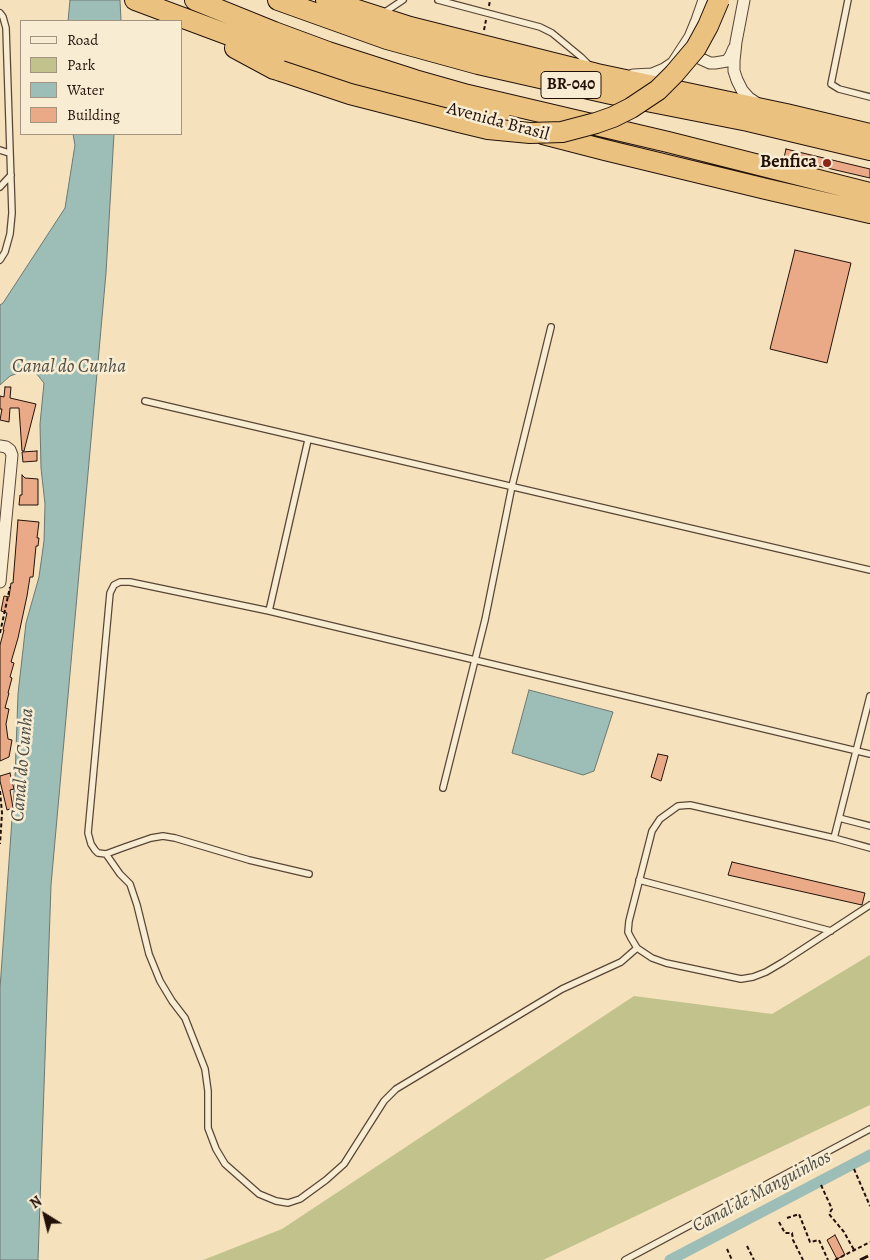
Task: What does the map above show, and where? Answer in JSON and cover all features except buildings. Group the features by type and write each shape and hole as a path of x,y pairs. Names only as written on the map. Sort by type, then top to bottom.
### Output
{"highway":[{"name":"Avenida Brasil","path":"195,0 328,52 415,80 468,95 668,142 870,193"},
{"name":"BR-040","path":"278,0 386,39 478,64 631,98 748,121 870,150"},
{"path":"329,0 410,27 597,74 786,114 870,134"},
{"path":"182,22 274,69 350,94 459,122 512,132 542,134 562,132 613,117 631,108 658,90 696,48 719,0"},
{"name":"Avenida Brasil","path":"137,1 285,56 417,100 605,150 870,212"},
{"path":"157,9 178,20"},
{"path":"605,150 762,165"}],"street":[{"path":"597,74 652,74 673,63 690,37 704,0"},
{"path":"744,0 734,61 734,71 737,80 749,98 760,105 786,114"},
{"path":"690,37 690,44 695,54 710,63 726,61 731,55 736,42"},
{"path":"0,446 6,447 12,454 0,582"}],"lane":[{"path":"372,13 403,0"},
{"path":"438,0 552,33 581,57 597,74"},
{"path":"848,0 831,84 839,89 870,97"},
{"path":"0,13 6,28 12,213 10,234 5,252 0,260"},
{"path":"0,150 9,153"},
{"path":"0,187 11,175"},
{"path":"443,788 485,620 512,486 551,327"},
{"path":"145,401 870,570"},
{"path":"269,611 308,440"},
{"path":"309,874 249,860 163,836 151,838 106,854 98,854 95,850 88,833 110,593 114,585 120,582 130,582 269,611 870,754"},
{"path":"834,838 870,696"},
{"path":"870,848 690,805 678,806 660,819 652,831 629,921 628,932 637,948 652,958 666,963 742,979 766,972 870,905"},
{"path":"839,818 870,826"},
{"path":"106,854 120,874 130,884 149,954 160,981 185,1018 205,1069 208,1091 208,1128 216,1149 225,1164 259,1194 276,1202 288,1203 300,1199 344,1164 384,1101 396,1089 562,989 621,962 637,948"},
{"path":"640,880 831,931"},
{"path":"625,1260 870,1129"}],"path":[{"path":"481,45 490,0"},
{"path":"0,791 2,813 0,844"},
{"path":"854,1169 870,1206"},
{"path":"821,1185 832,1209 829,1214 844,1232 854,1250"},
{"path":"787,1218 799,1214 810,1242 818,1240 828,1260"},
{"path":"780,1222 785,1233 792,1233 793,1240 803,1260"},
{"path":"835,1260 870,1242"},
{"path":"747,1246 754,1260"},
{"path":"727,1249 732,1260"}],"green space":[{"path":"870,955 870,1105 543,1260 203,1260 282,1229 634,996 772,1014"}],"water":[{"path":"70,0 120,0 121,20 68,20"},
{"name":"Canal do Cunha","path":"73,135 114,135 106,273 51,885 38,1260 0,1260 0,988 15,777 18,694 26,623 39,577 44,541 45,504 41,468 40,424 44,383 32,368 10,376 0,385 0,305 65,208 75,145"},
{"path":"529,690 613,712 594,771 583,775 512,753"}],"waterway":[{"name":"Canal de Manguinhos","path":"670,1260 870,1155"}],"railway":[{"path":"860,1260 870,1255"}],"place":[{"name":"Benfica","path":"827,163"}]}
